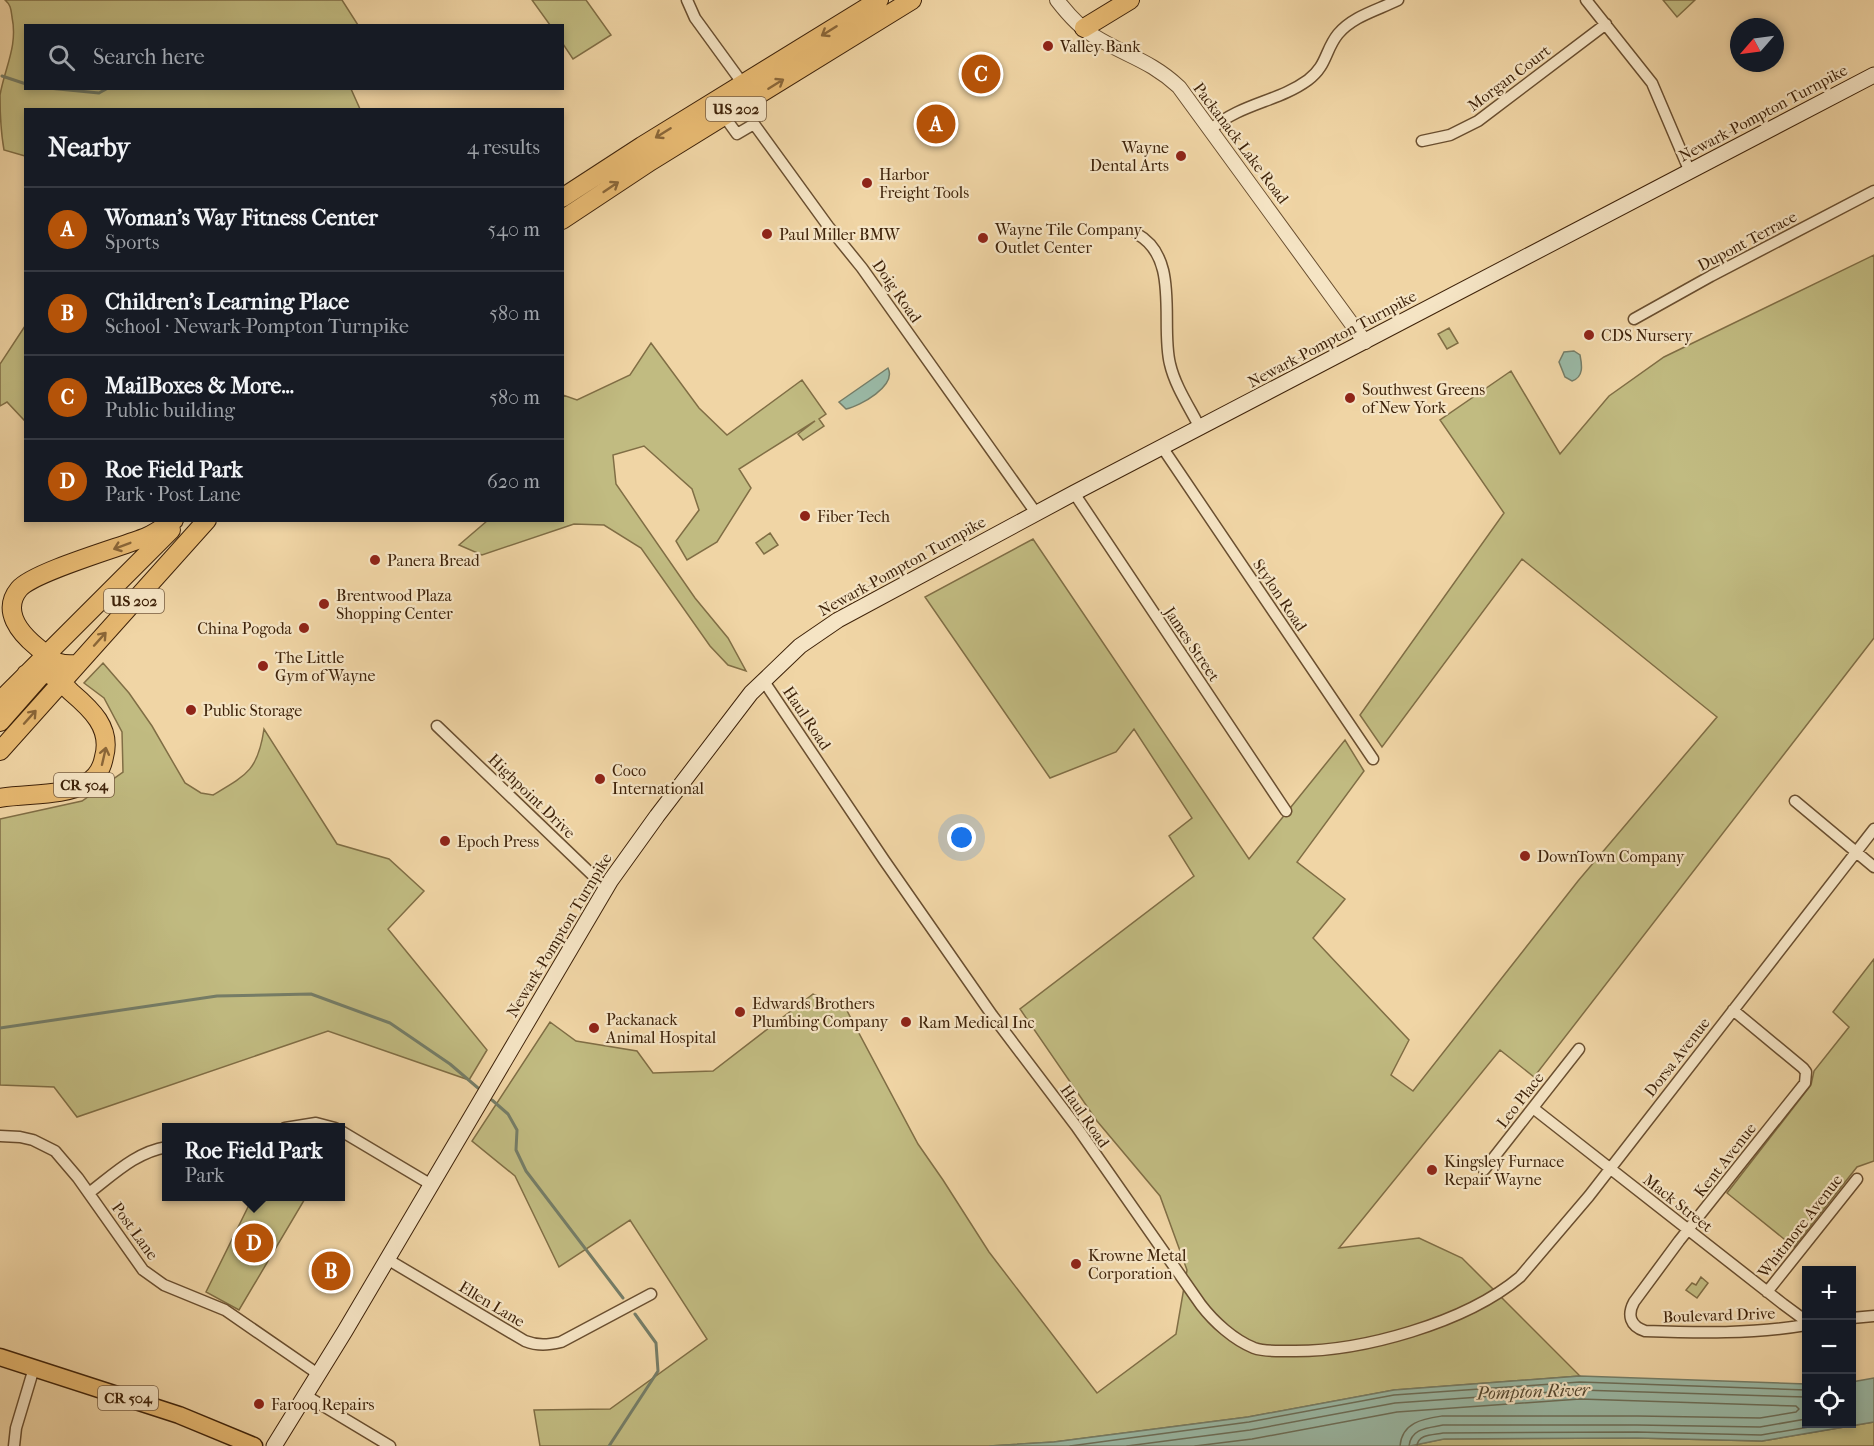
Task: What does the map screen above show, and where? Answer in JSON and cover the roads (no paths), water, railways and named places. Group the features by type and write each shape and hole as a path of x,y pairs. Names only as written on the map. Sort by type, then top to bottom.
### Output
{"highway":[{"name":"US 202","path":"564,197 879,0"},
{"path":"1084,28 1130,0"},
{"name":"US 202","path":"564,219 724,116 911,1"},
{"path":"43,665 14,619 12,604 21,587 49,572 149,536 171,522"},
{"path":"0,722 43,665 178,522"},
{"name":"US 202","path":"0,751 205,522"},
{"path":"0,701 43,665 77,664"},
{"name":"CR 504","path":"0,798 79,787 91,780 99,770 106,751 106,738 100,723 88,707 43,665"}],"main road":[{"name":"Newark-Pompton Turnpike","path":"274,1446 606,888 668,801 763,680 800,646 838,620 1036,513 1874,75"},
{"name":"CR 504","path":"0,1357 179,1415 254,1446"}],"street":[{"path":"687,0 695,18 743,84"},
{"name":"Packanack Lake Road","path":"1057,0 1084,28 1103,41 1159,69 1179,87 1365,342"},
{"path":"1210,129 1238,111 1280,95 1308,80 1324,64 1334,40 1348,24 1398,0"},
{"path":"1586,0 1652,83 1690,172"},
{"name":"Morgan Court","path":"1422,141 1450,135 1478,121 1606,24"},
{"name":"Doig Road","path":"724,116 737,134 754,124 828,226 856,258 1036,513"},
{"name":"Dupont Terrace","path":"1634,319 1874,191"},
{"path":"1137,234 1155,249 1163,270 1167,297 1167,342 1170,365 1200,428"},
{"name":"Stylon Road","path":"1162,447 1373,759"},
{"name":"James Street","path":"1074,493 1286,811"},
{"name":"Haul Road","path":"763,680 992,1015 1076,1126 1201,1305 1222,1327 1257,1348 1277,1351 1325,1350 1419,1329 1465,1311 1496,1294"},
{"name":"Highpoint Drive","path":"437,726 606,888"},
{"path":"1795,801 1874,867"},
{"name":"Dorsa Avenue","path":"1496,1294 1520,1277 1610,1169 1874,829"},
{"name":"Kent Avenue","path":"1640,1293 1805,1083 1806,1072 1733,1010"},
{"name":"Leo Place","path":"1484,1170 1579,1049"},
{"name":"Mack Street","path":"1533,1108 1802,1320"},
{"path":"345,1133 430,1184"},
{"name":"Post Lane","path":"0,1136 26,1138 50,1148 61,1157 149,1276 164,1285 225,1310 318,1374"},
{"path":"89,1193 134,1158 162,1148"},
{"name":"Whitmore Avenue","path":"1767,1292 1857,1179"},
{"name":"Ellen Lane","path":"387,1258 533,1344 561,1342 651,1294"},
{"name":"Boulevard Drive","path":"1640,1293 1631,1306 1630,1319 1638,1329 1645,1331 1716,1333 1802,1323"},
{"path":"1856,1318 1874,1316"},
{"path":"14,1446 15,1428 34,1368"},
{"path":"305,1395 390,1446"}],"water":[{"path":"1574,351 1580,355 1582,367 1579,377 1572,381 1565,377 1559,362 1564,352"},
{"path":"888,368 887,382 876,394 846,409 839,402"},
{"name":"Pompton River","path":"1580,1376 1802,1384 1802,1428 1839,1428 1762,1441 1637,1438 1444,1439 1410,1446 989,1446 1054,1442 1248,1417 1394,1390"},
{"path":"1874,1378 1874,1422 1856,1425 1856,1381"}],"waterway":[{"path":"2,76 24,83"},
{"path":"68,90 99,93 104,90"},
{"path":"0,1028 217,996 311,994 390,1023 450,1064 478,1088"},
{"path":"492,1100 508,1114 517,1130 516,1150 526,1171 623,1298"},
{"path":"609,1446 658,1371 656,1343 635,1314"}],"place":[{"name":"Valley Bank","path":"1048,46"},
{"name":"MailBoxes & More...","path":"981,74"},
{"name":"Woman's Way Fitness Center","path":"936,124"},
{"name":"Wayne Dental Arts","path":"1181,156"},
{"name":"Harbor Freight Tools","path":"867,183"},
{"name":"Paul Miller BMW","path":"767,234"},
{"name":"Wayne Tile Company Outlet Center","path":"983,238"},
{"name":"CDS Nursery","path":"1589,335"},
{"name":"Southwest Greens of New York","path":"1350,398"},
{"name":"Fiber Tech","path":"805,516"},
{"name":"Panera Bread","path":"375,560"},
{"name":"Brentwood Plaza Shopping Center","path":"324,604"},
{"name":"China Pogoda","path":"304,628"},
{"name":"The Little Gym of Wayne","path":"263,666"},
{"name":"Public Storage","path":"191,710"},
{"name":"Coco International","path":"600,779"},
{"name":"Epoch Press","path":"445,841"},
{"name":"DownTown Company","path":"1525,856"},
{"name":"Edwards Brothers Plumbing Company","path":"740,1012"},
{"name":"Ram Medical Inc","path":"906,1022"},
{"name":"Packanack Animal Hospital","path":"594,1028"},
{"name":"Kingsley Furnace Repair Wayne","path":"1432,1170"},
{"name":"Roe Field Park","path":"254,1243"},
{"name":"Krowne Metal Corporation","path":"1076,1264"},
{"name":"Children's Learning Place","path":"331,1271"},
{"name":"Farooq Repairs","path":"259,1404"}]}
